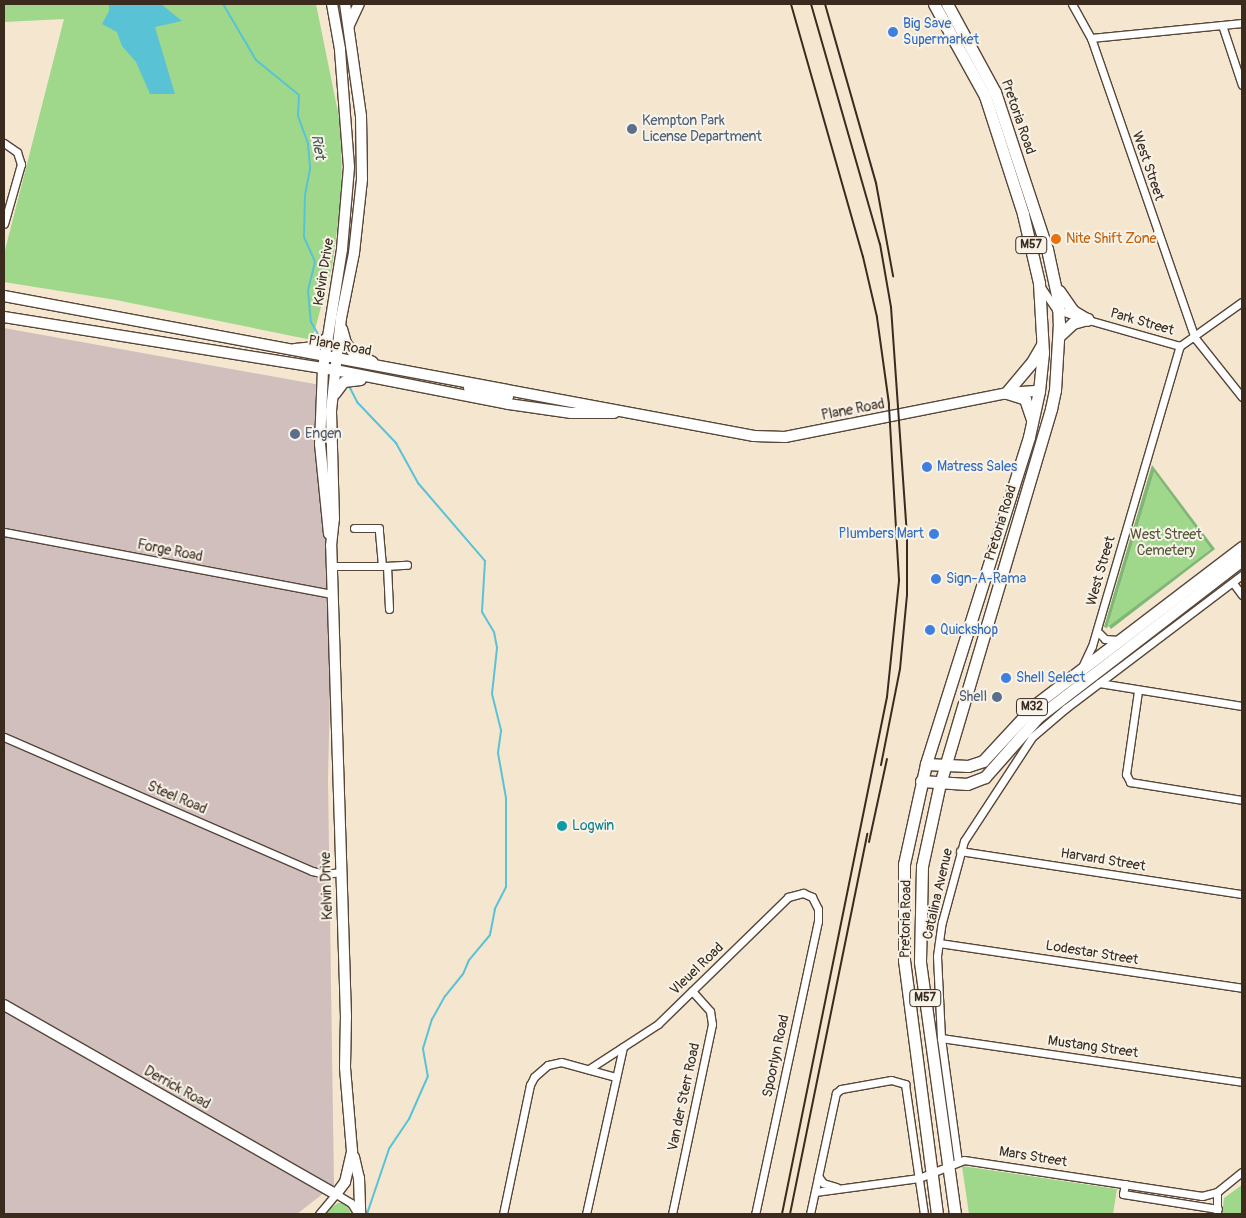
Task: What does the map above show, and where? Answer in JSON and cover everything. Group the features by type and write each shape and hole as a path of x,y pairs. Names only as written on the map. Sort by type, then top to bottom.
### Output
{"main road":[{"name":"Pretoria Road","path":"934,4 984,96 1023,214 1039,283 1043,343 1040,391 1033,423 973,621 921,781 904,864 902,923 909,1009 937,1214"},
{"name":"Pretoria Road","path":"947,4 995,92 1043,236 1056,285 1059,310 1057,366 1051,409 940,783 922,866 919,925 921,972 953,1163 955,1214"},
{"path":"1056,285 1069,308 1087,320"},
{"path":"1059,336 1073,322 1087,320"},
{"path":"1033,423 1024,399 1006,393 1032,362 1043,343"},
{"path":"1051,409 1047,397 1040,391 1057,366"},
{"name":"M32","path":"926,764 968,766 986,759 1020,718 1082,668 1242,547"},
{"name":"M32","path":"921,781 967,784 985,777 999,764 1046,710 1242,560"},
{"path":"973,621 986,628"},
{"path":"950,749 958,761 968,766"}],"street":[{"name":"Kelvin Drive","path":"318,1214 336,1194 349,1174 352,1151 345,1067 346,1017 332,566 320,444 324,357 346,215 349,167 340,49 332,4"},
{"name":"Kelvin Drive","path":"331,546 334,519 332,404 341,318 354,253 362,179 361,116 345,4"},
{"path":"349,26 359,4"},
{"name":"West Street","path":"1072,4 1091,38 1195,338 1242,397"},
{"path":"1091,38 1242,23"},
{"path":"1222,25 1242,85"},
{"path":"4,143 17,152 21,164 4,224"},
{"path":"1039,283 1048,300 1059,310"},
{"name":"Plane Road","path":"4,296 324,357 336,365 377,379 508,404 672,421"},
{"name":"Park Street","path":"1059,310 1087,320 1180,346 1195,338 1242,302"},
{"name":"Plane Road","path":"4,317 323,368 336,365 390,369 509,388 754,436 785,437 1006,393 1040,391"},
{"path":"341,318 343,334 353,352 390,369"},
{"path":"281,350 315,346 327,338"},
{"name":"West Street","path":"1082,668 1097,631 1180,346"},
{"path":"437,378 508,397"},
{"path":"332,404 336,390 344,382 377,379"},
{"path":"354,528 379,528 389,609"},
{"name":"Forge Road","path":"4,532 333,594"},
{"path":"332,566 407,565"},
{"name":"Catalina Avenue","path":"953,1163 941,1038 939,943 960,851 1006,772 1032,737 1098,684 1242,575"},
{"path":"1233,583 1242,595"},
{"path":"1097,631 1108,640 1121,640"},
{"path":"1098,684 1242,706"},
{"path":"1138,691 1126,774 1130,782 1242,800"},
{"name":"Steel Road","path":"4,738 312,871 325,874 341,872"},
{"name":"Harvard Street","path":"960,851 1242,894"},
{"name":"Vleuel Road","path":"589,1069 658,1024 788,897 806,893 817,904"},
{"name":"Spoorlyn Road","path":"755,1214 818,921 817,904"},
{"name":"Lodestar Street","path":"939,943 1242,988"},
{"name":"Van der Sterr Road","path":"672,1214 712,1024 708,1007 692,991"},
{"name":"Derrick Road","path":"4,1005 336,1194"},
{"name":"Mustang Street","path":"941,1038 1242,1082"},
{"path":"586,1214 622,1048"},
{"path":"503,1214 531,1081 543,1069 556,1062 589,1069 616,1078"},
{"path":"810,1214 836,1093 841,1089 891,1080 905,1084 924,1214"},
{"path":"352,1151 359,1178 359,1214"},
{"name":"Mars Street","path":"815,1192 919,1178 953,1163 980,1161 1202,1196 1217,1192"},
{"path":"1125,1184 1123,1194 1217,1212 1217,1192 1242,1172"},
{"path":"818,1176 824,1183 839,1188"},
{"path":"336,1194 351,1203 359,1214"}],"shaded area":[{"path":"4,328 337,388 328,779 334,1185 297,1214 4,1214"}],"green space":[{"path":"4,4 316,4 341,127 342,193 332,267 312,340 116,300 4,282 4,254 64,19 4,22"},
{"path":"1152,465 1215,549 1111,629 1109,626 1211,549 1154,472 1107,628 1104,627"},
{"name":"West Street Cemetery","path":"1154,472 1211,549 1107,628"},
{"path":"962,1166 1117,1189 1113,1214 969,1214"},
{"path":"1242,1185 1242,1214 1222,1214 1224,1198"},
{"path":"338,1203 346,1203 351,1214 321,1214"}],"water":[{"path":"109,4 161,4 182,21 155,27 175,94 150,94 136,62 122,46 117,32 102,24 109,11"}],"waterway":[{"name":"Riet","path":"223,4 256,60 299,95 298,116 308,144 310,169 305,195 304,237 315,262 308,290 311,322 321,339"},
{"path":"349,386 357,402 396,443 418,483 485,561 482,612 494,632 497,648 492,694 501,731 498,753 506,798 506,887 495,909 490,935 469,960 463,974 445,996 432,1019 423,1049 428,1076 409,1119 389,1149 367,1214"}],"railway":[{"path":"782,1214 887,697 899,580 889,404 877,317 863,257 791,4"},
{"path":"811,4 880,244 891,307 907,536 907,595 900,669 881,765"},
{"path":"825,4 876,183 893,276"},
{"path":"869,842 887,759"},
{"path":"790,1214 867,834"}],"place":[{"name":"Big Save Supermarket","path":"893,32"},
{"name":"Kempton Park License Department","path":"632,129"},
{"name":"Nite Shift Zone","path":"1056,239"},
{"name":"Engen","path":"295,434"},
{"name":"Matress Sales","path":"927,467"},
{"name":"Plumbers Mart","path":"934,534"},
{"name":"Sign-A-Rama","path":"936,579"},
{"name":"Quickshop","path":"930,630"},
{"name":"Shell Select","path":"1006,678"},
{"name":"Shell","path":"997,697"},
{"name":"Logwin","path":"562,826"}]}
